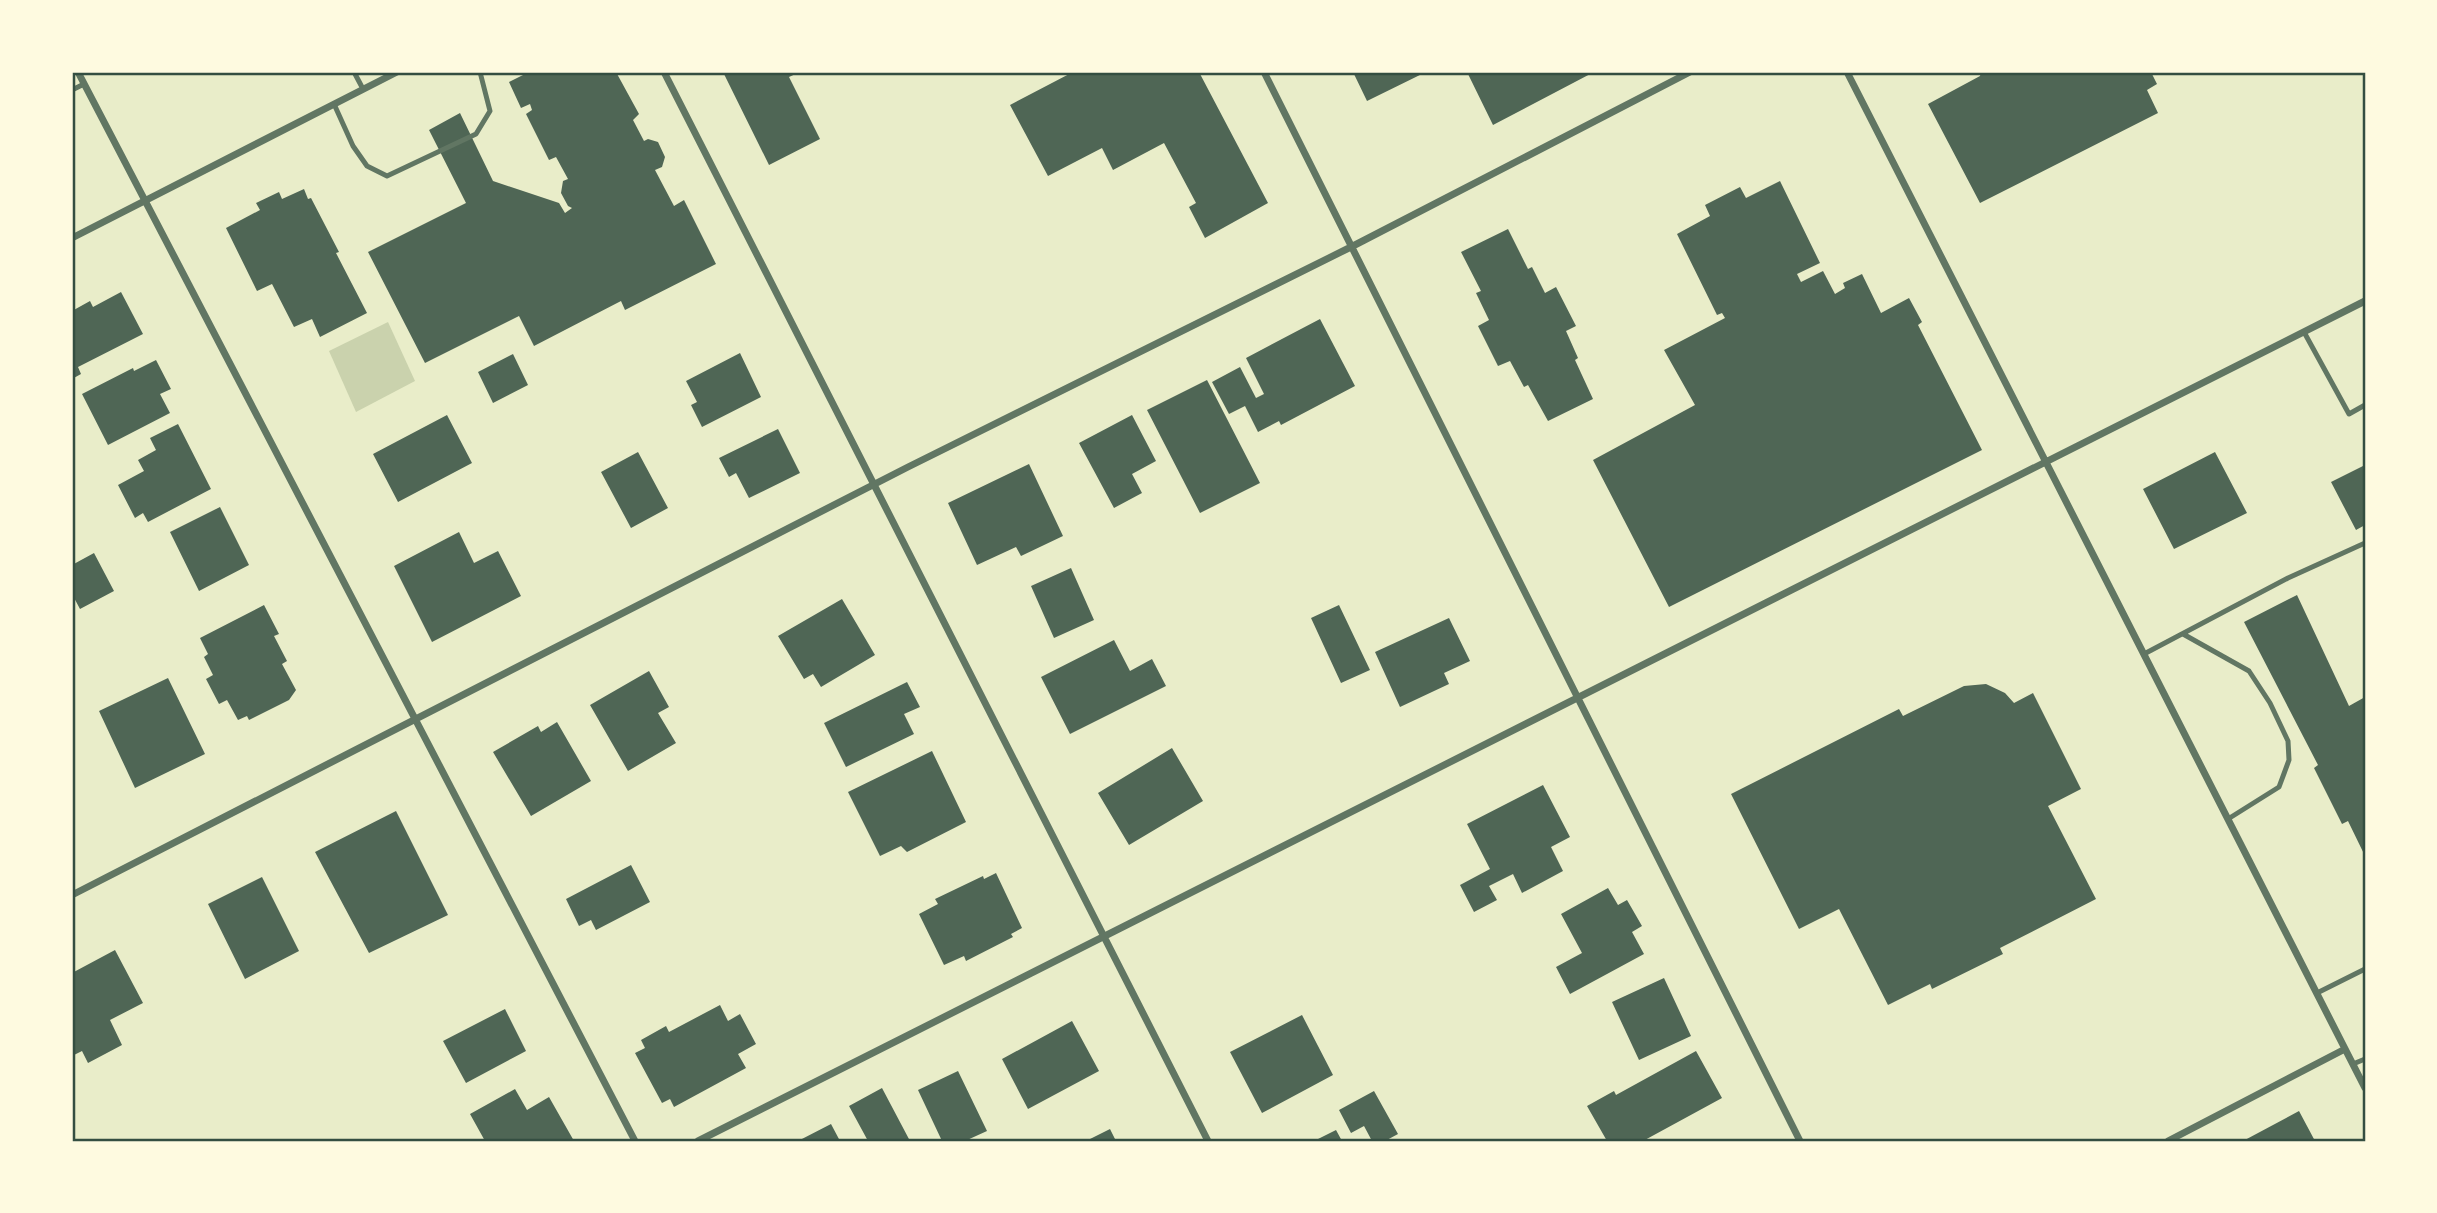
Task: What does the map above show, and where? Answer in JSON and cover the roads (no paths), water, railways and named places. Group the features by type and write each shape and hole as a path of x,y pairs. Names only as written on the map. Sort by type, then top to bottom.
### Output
{"street":[{"path":"78,72 635,1141"},
{"path":"72,238 397,72"},
{"path":"664,72 1208,1141"},
{"path":"1264,72 1800,1141"},
{"path":"72,895 874,485 1351,247 1690,72"},
{"path":"1847,72 2365,1088"},
{"path":"698,1141 2047,463 2365,300"},
{"path":"2168,1141 2345,1049"}],"lane":[{"path":"354,72 363,89"},
{"path":"334,104 353,146 367,166 387,176 476,134 490,111 480,72"},
{"path":"72,90 84,84"},
{"path":"2304,332 2349,414 2365,405"},
{"path":"2144,654 2288,578 2365,543"},
{"path":"2183,634 2249,671 2270,703 2288,741 2289,760 2279,787 2228,819"},
{"path":"2317,993 2365,970"},
{"path":"2353,1064 2365,1059"}]}
